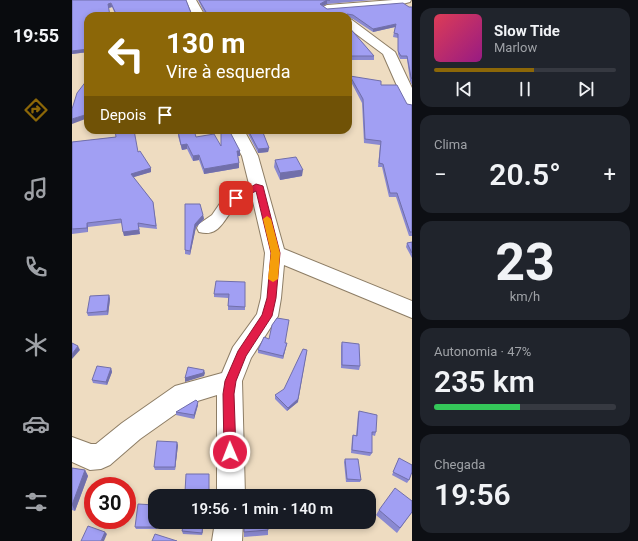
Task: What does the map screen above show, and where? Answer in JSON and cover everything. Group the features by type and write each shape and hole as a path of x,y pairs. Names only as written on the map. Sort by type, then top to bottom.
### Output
{"street":[{"path":"191,0 197,12"},
{"path":"317,0 332,12"},
{"path":"327,8 391,4 406,0"},
{"path":"352,25 389,52 412,104"},
{"path":"231,489 230,381 242,354 267,316 271,298 275,253 259,186 250,156 238,134"},
{"path":"206,228 218,219 229,203 259,186"},
{"path":"275,253 412,310"},
{"path":"72,449 90,458 101,456 131,431 184,394 230,381"},
{"path":"227,541 228,529"}],"building":[{"path":"72,0 186,0 191,12 115,12 111,3 108,4 109,12 84,12 84,50 72,51"},
{"path":"199,0 327,0 320,4 327,9 403,3 409,7 412,7 412,79 407,56 401,56 398,51 398,34 394,33 396,24 373,29 353,15 352,12 206,12"},
{"path":"352,31 374,56 352,56"},
{"path":"352,76 381,81 381,85 397,85 407,104 412,105 412,232 410,232 397,193 390,193 383,164 379,163 381,141 365,139 363,99 352,80"},
{"path":"84,84 84,115 72,119 72,109 77,93"},
{"path":"116,134 135,134 138,152 140,151 151,168 131,174 153,202 156,226 138,223 139,230 123,232 121,219 87,223 87,228 72,229 72,142 116,137"},
{"path":"179,134 195,134 196,137 214,134 221,146 221,134 231,134 240,151 237,151 239,163 204,169 199,155 193,156 187,144 181,145"},
{"path":"250,134 264,134 269,148 258,149"},
{"path":"296,157 303,170 280,173 275,160"},
{"path":"185,204 200,204 203,215 195,224 190,251 185,250"},
{"path":"412,242 412,253 407,243"},
{"path":"216,281 245,282 245,307 228,306 229,294 214,294"},
{"path":"109,295 107,311 87,313 90,296"},
{"path":"277,318 289,320 285,343 287,343 283,356 258,350 264,337 269,339 272,325"},
{"path":"342,342 359,344 360,366 342,365"},
{"path":"72,343 78,346 72,354"},
{"path":"303,349 307,350 298,399 288,408 275,395 284,389"},
{"path":"97,366 111,368 106,382 92,380"},
{"path":"188,367 204,370 203,373 185,378"},
{"path":"196,400 198,402 194,415 176,412"},
{"path":"359,411 377,415 376,432 372,432 372,453 352,450 353,435 357,436"},
{"path":"157,441 177,442 175,467 154,467"},
{"path":"399,458 412,465 412,472 409,480 393,472"},
{"path":"345,459 358,459 361,480 347,479"},
{"path":"72,468 85,470 72,505"},
{"path":"186,474 209,474 209,489 185,489"},
{"path":"395,488 412,501 412,512 400,528 379,510"},
{"path":"138,504 148,505 148,527 136,527"},
{"path":"87,529 96,529 105,532 101,541 81,541"},
{"path":"182,529 202,529 202,533 182,531"},
{"path":"244,529 268,529 268,530 244,532"},
{"path":"155,534 177,541 152,541"}],"slow traffic":[{"path":"267,219 275,253 273,279"}],"route":[{"path":"230,452 230,381 242,354 267,316 271,298 275,253 259,186 236,198"}]}
